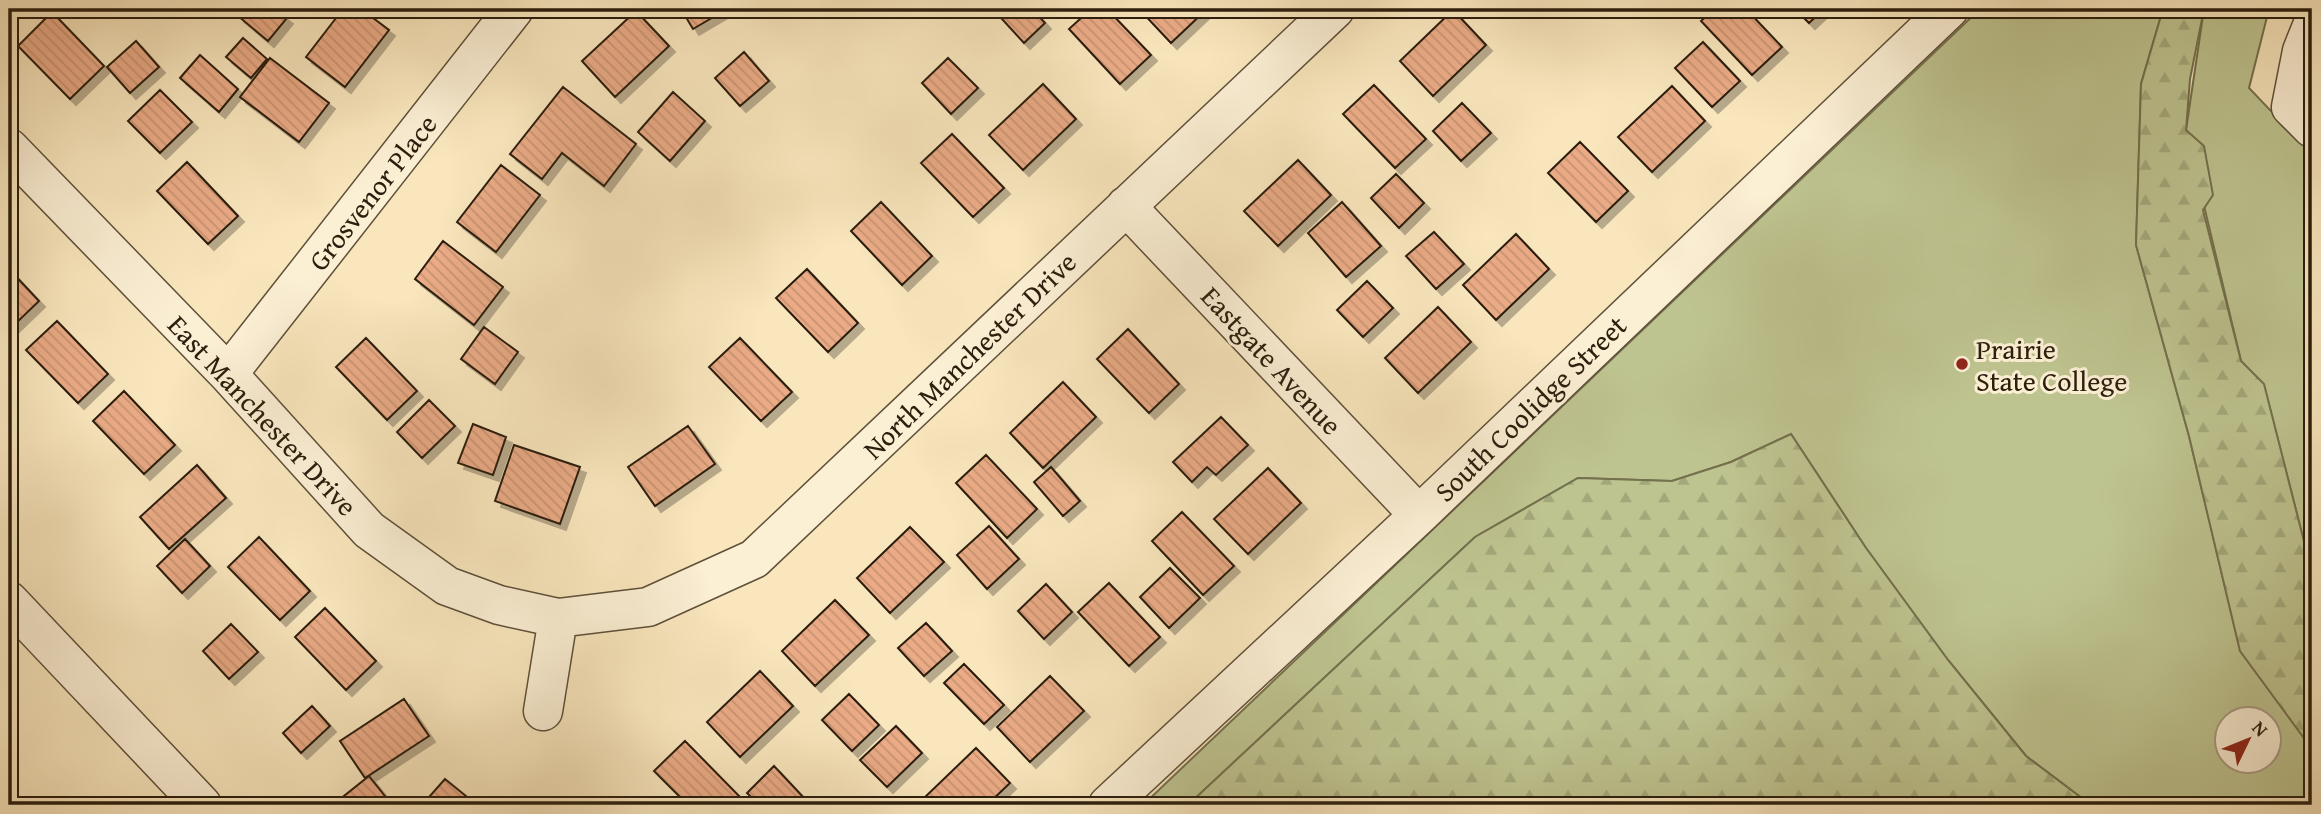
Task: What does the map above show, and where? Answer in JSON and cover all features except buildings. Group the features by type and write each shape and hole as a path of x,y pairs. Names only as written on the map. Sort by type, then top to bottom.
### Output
{"street":[{"name":"Grosvenor Place","path":"229,374 514,9"},
{"name":"North Manchester Drive","path":"558,618 648,607 754,559 1335,9"},
{"name":"South Coolidge Street","path":"1108,805 1419,515 1950,9"},
{"path":"2312,26 2302,51 2291,107 2312,128"},
{"name":"East Manchester Drive","path":"9,148 229,374 369,530 447,586 499,605 558,618"},
{"name":"Eastgate Avenue","path":"1126,206 1419,515"},
{"path":"9,601 202,805"},
{"path":"543,711 558,618"}],"green space":[{"path":"1980,9 2163,9 2141,84 2136,245 2189,436 2240,650 2281,706 2212,706 2212,776 2282,776 2282,708 2312,749 2312,805 2091,805 2026,756 1948,660 1866,548 1791,434 1731,462 1672,481 1578,478 1475,537 1188,805 1143,805"},
{"path":"2163,9 2204,9 2190,79 2186,130 2204,146 2213,195 2203,210 2241,361 2264,384 2312,573 2312,749 2240,651 2189,436 2136,245 2141,84"},
{"path":"2204,9 2269,9 2249,88 2312,154 2312,573 2264,385 2241,361 2186,130"},
{"path":"1791,434 1866,548 1948,660 2026,756 2091,805 1188,805 1475,537 1578,478 1672,481 1731,462"}],"place":[{"name":"Prairie State College","path":"1962,364"}]}
